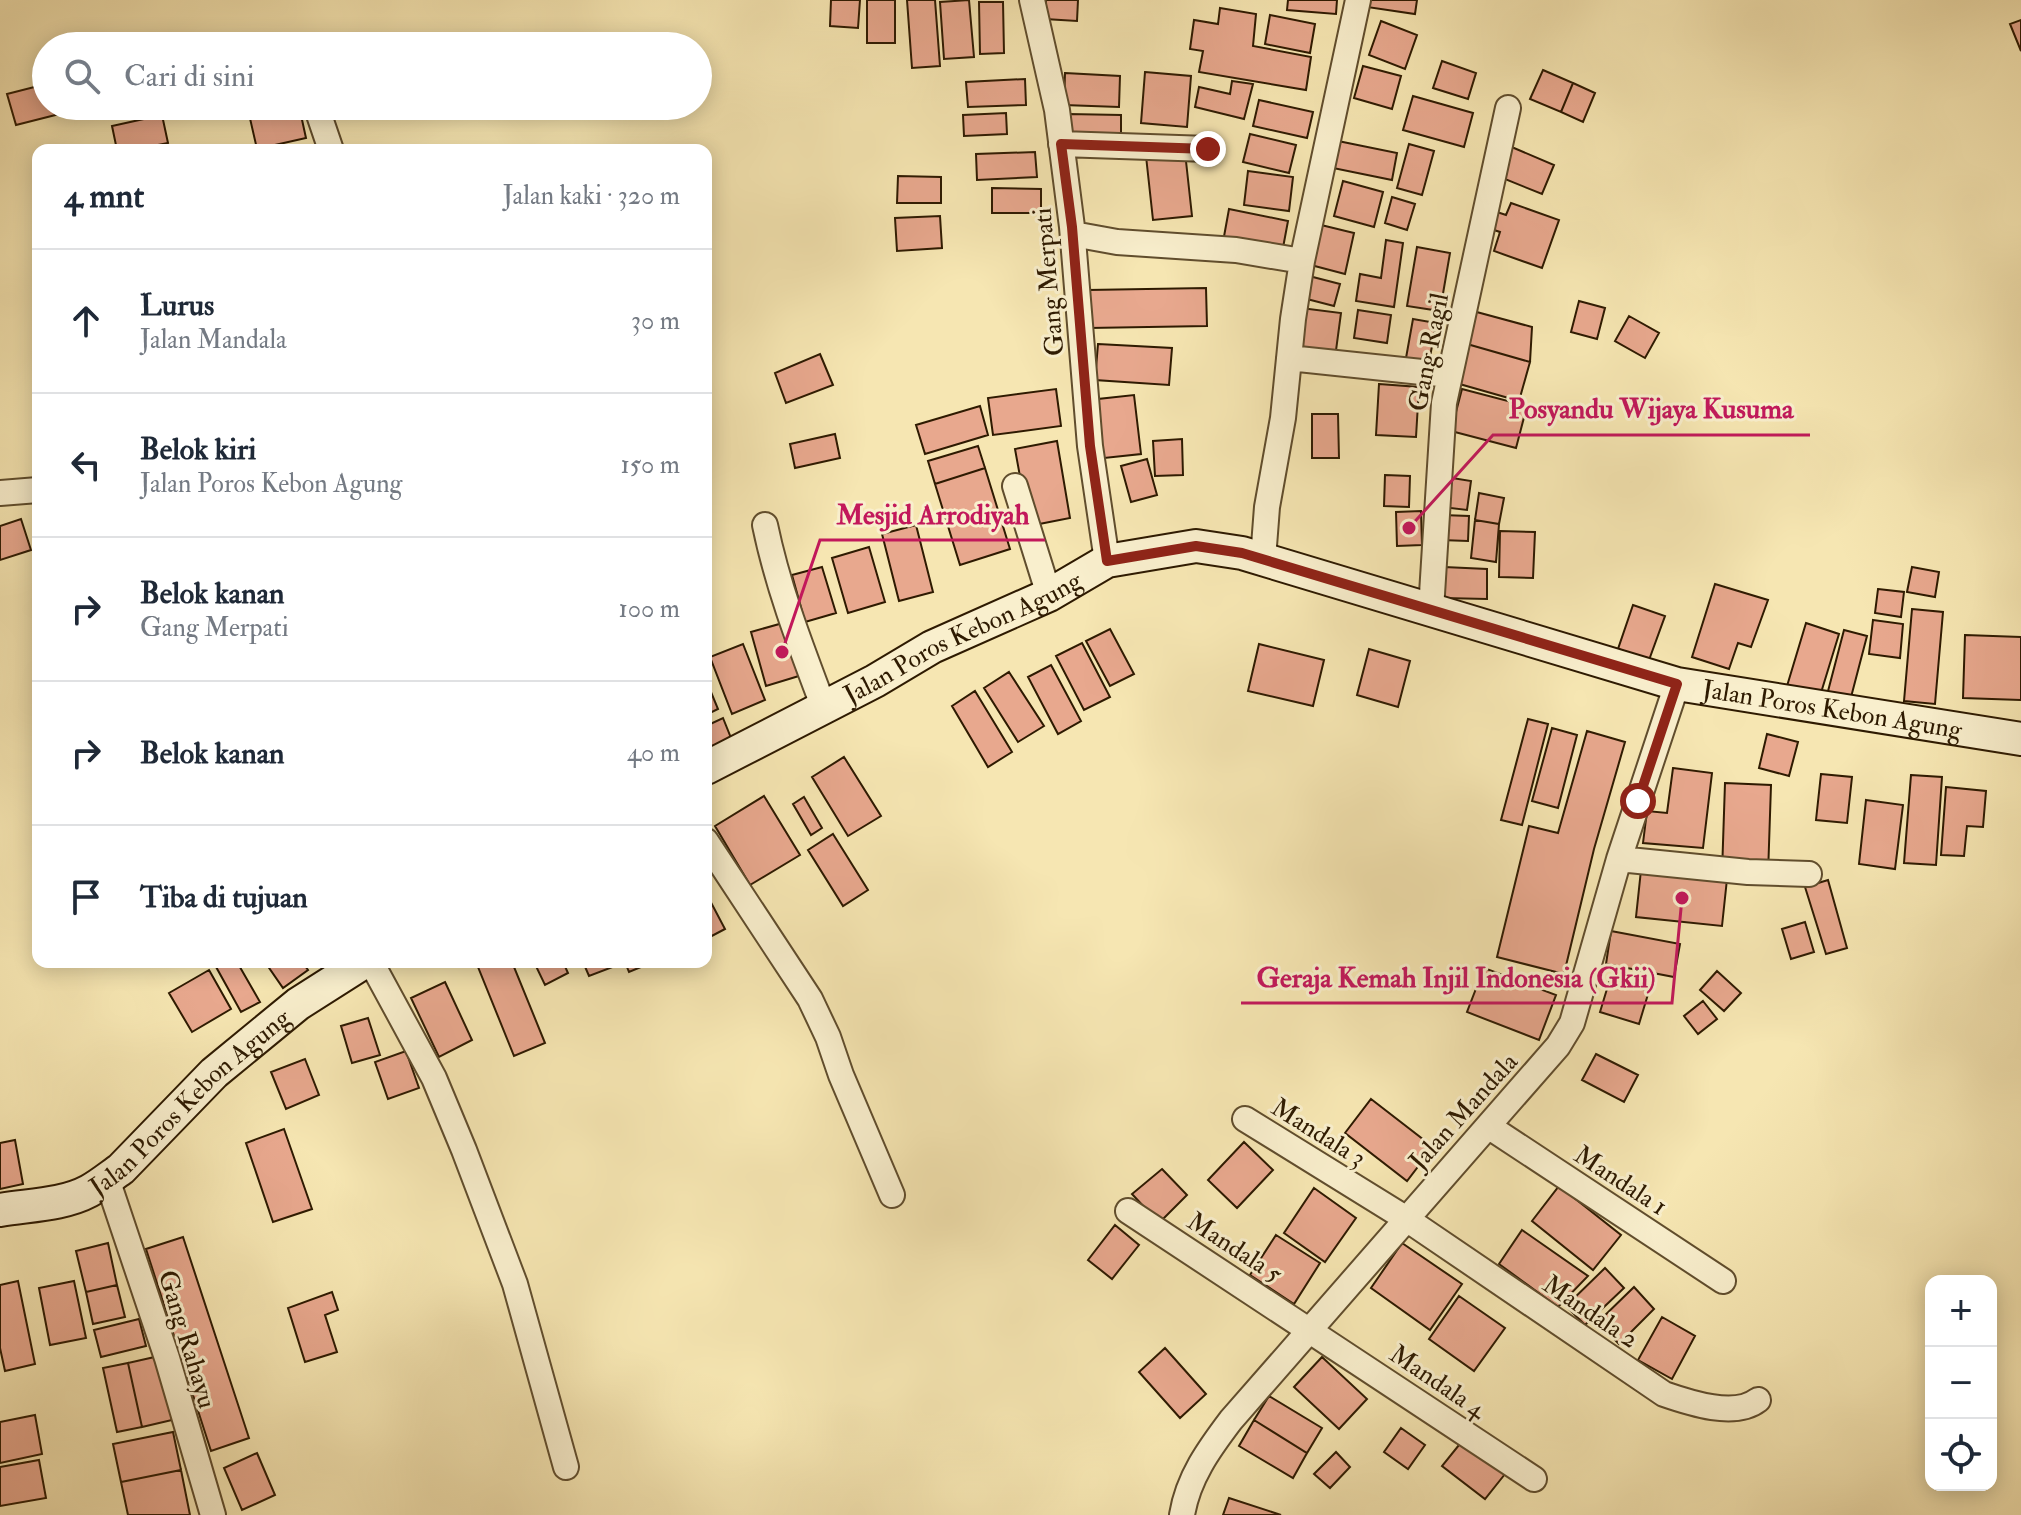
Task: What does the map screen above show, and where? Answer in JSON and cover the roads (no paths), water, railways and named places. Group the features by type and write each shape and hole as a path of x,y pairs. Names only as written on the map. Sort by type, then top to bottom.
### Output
{"main road":[{"name":"Jalan Poros Kebon Agung","path":"712,758 824,708 932,647 1049,595 1107,561 1196,546 1263,559 1677,684 2021,739"},
{"name":"Jalan Poros Kebon Agung","path":"0,1210 68,1199 107,1179 121,1169 214,1073 298,1004 355,968"}],"street":[{"name":"Gang Merpati","path":"1032,0 1057,110 1073,234 1090,446 1107,561"},
{"path":"1263,559 1267,507 1283,418 1302,261 1358,0"},
{"name":"Gang Ragil","path":"1431,610 1444,403 1508,108"},
{"path":"321,120 329,144"},
{"path":"1061,144 1208,149"},
{"path":"1073,234 1117,242 1236,250 1302,261"},
{"path":"1289,358 1450,375"},
{"path":"1015,486 1049,595"},
{"path":"0,493 32,490"},
{"path":"765,525 772,561 789,616 824,708"},
{"name":"Jalan Mandala","path":"1182,1515 1184,1500 1205,1455 1231,1420 1558,1046 1572,1023 1619,859 1677,684"},
{"path":"712,850 810,999 892,1195"},
{"path":"1619,859 1748,872 1809,874"},
{"path":"374,968 434,1078 464,1150 515,1284 566,1467"},
{"name":"Mandala 3","path":"1245,1119 1405,1218"},
{"name":"Mandala 1","path":"1488,1126 1723,1281"},
{"name":"Gang Rahayu","path":"107,1179 167,1358 213,1515"},
{"name":"Mandala 5","path":"1128,1211 1312,1330"},
{"name":"Mandala 2","path":"1405,1218 1664,1394 1717,1408 1751,1406 1758,1400"},
{"name":"Mandala 4","path":"1312,1330 1534,1479"}],"place":[{"name":"Posyandu Wijaya Kusuma","path":"1409,528"},
{"name":"Mesjid Arrodiyah","path":"782,652"},
{"name":"Geraja Kemah Injil Indonesia (Gkii)","path":"1682,898"}]}
